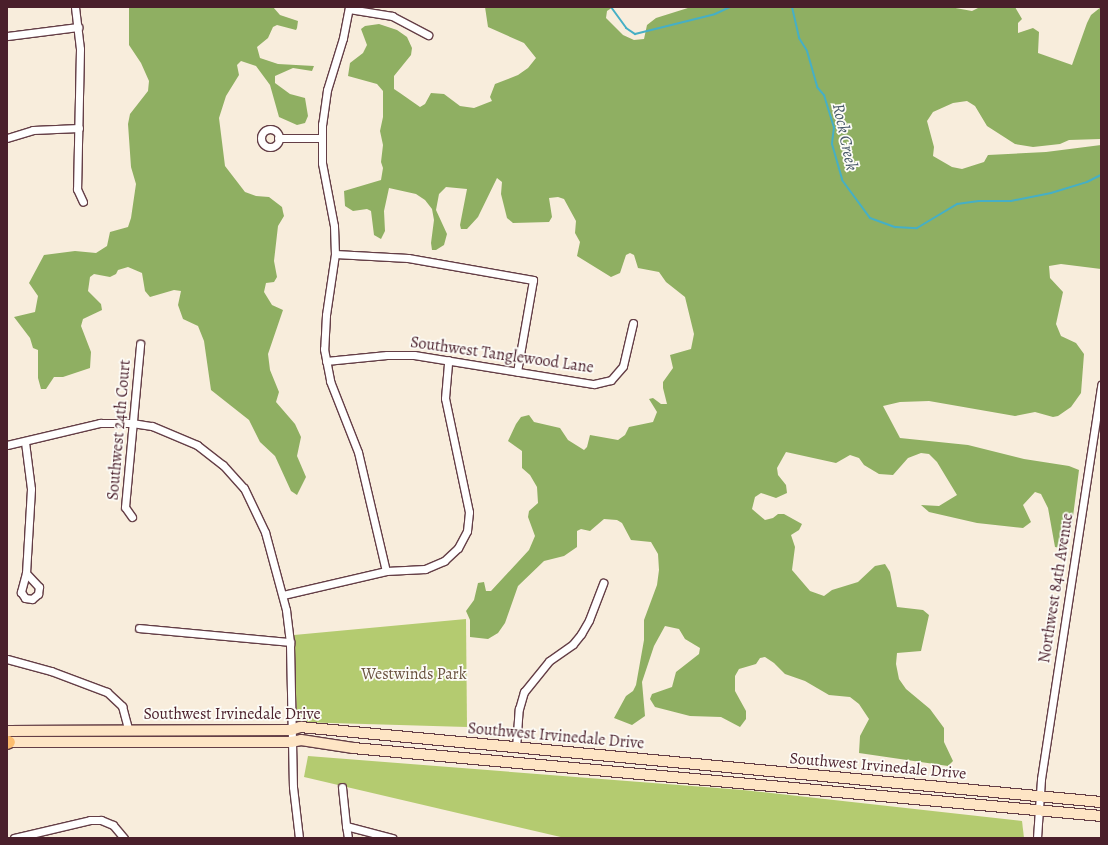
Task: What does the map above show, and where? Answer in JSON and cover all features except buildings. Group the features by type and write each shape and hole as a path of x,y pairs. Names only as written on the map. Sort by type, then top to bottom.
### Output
{"main road":[{"name":"Southwest Irvinedale Drive","path":"8,740 72,732 128,728 290,730 300,727 1101,802"},
{"name":"Southwest Irvinedale Drive","path":"8,740 291,742 301,740 353,748 1101,816"},
{"path":"655,775 656,761"}],"street":[{"path":"75,7 78,27 79,128 77,189 83,202"},
{"path":"386,571 358,452 334,396 326,361 324,333 335,254 334,226 325,182 321,138 327,90 343,38 349,8 392,16 428,35"},
{"path":"7,36 78,27"},
{"path":"7,138 33,130 79,128"},
{"path":"278,138 321,138"},
{"path":"335,254 408,258 533,280 517,372"},
{"name":"Southwest Tanglewood Lane","path":"326,361 395,354 448,360 585,384 603,383 611,380 622,366 633,322"},
{"name":"Southwest 24th Court","path":"132,516 125,507 140,344"},
{"path":"283,595 386,571 421,570 436,566 458,548 467,531 468,501 445,398 448,360"},
{"name":"Northwest 84th Avenue","path":"1037,838 1041,778 1101,385"},
{"path":"7,445 25,442 85,426 132,423 152,426 182,437 211,455 234,477 260,518 283,595 290,642 290,730 298,838"},
{"path":"25,442 31,489 26,573"},
{"path":"516,748 519,709 524,692 549,661 573,644 581,634 589,620 603,582"},
{"path":"139,628 290,642"},
{"path":"7,659 51,671 108,692 122,706 128,728"},
{"path":"342,786 348,838"},
{"path":"14,838 90,820 101,820 113,825 124,838"},
{"path":"346,826 392,838"}],"green space":[{"path":"129,7 273,7 280,15 298,21 297,28 296,30 277,25 273,27 268,38 257,47 260,58 278,64 314,66 312,71 293,68 275,76 275,83 290,94 305,98 308,116 305,123 297,125 279,117 270,85 256,66 241,61 237,65 239,75 226,96 219,118 225,166 245,192 256,196 269,197 282,207 284,216 278,226 274,261 277,277 274,282 266,283 264,292 272,305 283,310 268,354 270,370 279,392 276,402 295,424 301,437 297,456 306,477 297,495 291,491 275,456 260,442 249,420 211,390 204,341 198,326 183,319 178,305 181,291 174,290 150,297 145,291 142,273 128,267 118,270 116,274 110,277 94,274 90,277 88,291 101,304 102,310 83,319 81,326 91,352 90,368 63,377 54,377 46,389 41,389 38,378 38,350 33,348 30,338 14,317 35,312 38,296 29,283 44,255 75,251 96,253 107,246 110,232 128,227 131,218 136,184 131,167 128,124 130,114 148,91 149,81 141,63 129,45"},
{"path":"485,7 613,7 607,11 606,18 623,35 634,40 644,39 647,25 656,18 691,7 950,7 972,11 980,7 1015,7 1022,19 1018,23 1018,33 1033,28 1039,32 1038,53 1072,65 1091,15 1101,7 1101,139 1069,140 1060,144 1033,147 1015,144 987,126 975,106 967,101 953,103 933,112 927,121 934,147 933,156 952,167 962,169 984,162 988,155 1046,152 1101,145 1101,269 1061,264 1049,266 1050,278 1063,292 1056,324 1061,336 1076,343 1084,354 1081,393 1071,407 1058,416 1053,417 1035,412 1015,416 929,401 900,402 883,406 900,438 968,445 1024,459 1069,466 1079,470 1071,532 1066,549 1055,547 1048,508 1041,494 1035,492 1023,505 1031,522 1023,528 977,523 929,512 921,505 939,506 957,495 937,462 929,454 921,453 908,458 893,475 879,474 864,465 859,458 850,455 836,463 786,452 777,468 778,475 786,485 787,493 776,498 761,493 755,497 752,509 765,520 773,518 778,514 784,514 802,524 799,530 791,535 795,547 792,570 810,591 824,596 832,590 858,582 875,566 885,564 890,572 897,607 923,610 929,615 921,651 897,653 896,664 899,679 906,689 930,709 944,728 944,742 953,761 948,766 859,753 860,736 869,719 859,704 850,697 829,695 805,681 785,674 774,663 765,657 760,658 756,664 739,669 735,676 735,691 746,711 746,719 740,727 721,717 690,716 655,707 650,699 652,694 672,687 676,672 699,654 700,648 685,639 679,629 665,626 654,646 642,682 645,716 632,725 614,718 626,696 633,691 636,685 644,640 644,620 657,585 659,570 658,554 651,542 631,540 622,523 617,520 604,519 590,531 581,529 577,531 577,547 564,556 544,561 518,586 505,623 498,633 488,639 470,637 470,620 466,611 474,600 478,583 484,582 486,591 491,591 529,550 535,536 528,517 529,511 538,503 537,487 530,475 522,468 522,451 508,441 521,417 529,415 534,422 560,428 568,440 584,450 587,447 590,435 618,440 625,435 629,427 653,422 657,412 649,399 653,398 661,404 667,404 663,382 673,368 670,355 691,349 694,334 685,297 666,282 659,272 638,268 634,255 630,253 626,255 620,273 611,277 577,256 580,242 575,233 576,221 564,199 558,197 549,198 552,217 549,222 513,223 507,218 501,194 502,182 497,178 478,217 467,229 461,229 460,225 467,189 446,187 439,194 436,210 447,234 444,245 436,250 432,250 431,243 434,220 432,209 425,200 416,194 389,188 384,211 385,231 381,239 374,235 371,211 367,209 353,211 345,206 344,191 381,180 383,168 381,162 383,145 380,131 383,117 383,91 377,84 348,76 350,63 363,53 367,45 361,29 365,26 379,24 397,30 407,37 412,48 411,55 394,76 394,89 420,107 425,104 431,93 444,94 460,106 474,108 492,101 490,97 495,84 518,75 528,68 536,58 524,43 488,27"},
{"name":"Westwinds Park","path":"466,619 467,727 297,722 294,635"},
{"path":"308,756 743,790 1022,821 1024,838 565,838 304,777"}],"waterway":[{"name":"Rock Creek","path":"611,7 626,28 635,34 715,14 730,7"},
{"name":"Rock Creek","path":"792,7 799,38 807,51 817,87 824,95 834,127 832,144 842,180 870,218 895,227 917,228 957,204 979,201 1011,201 1051,193 1087,182 1101,175"}]}
